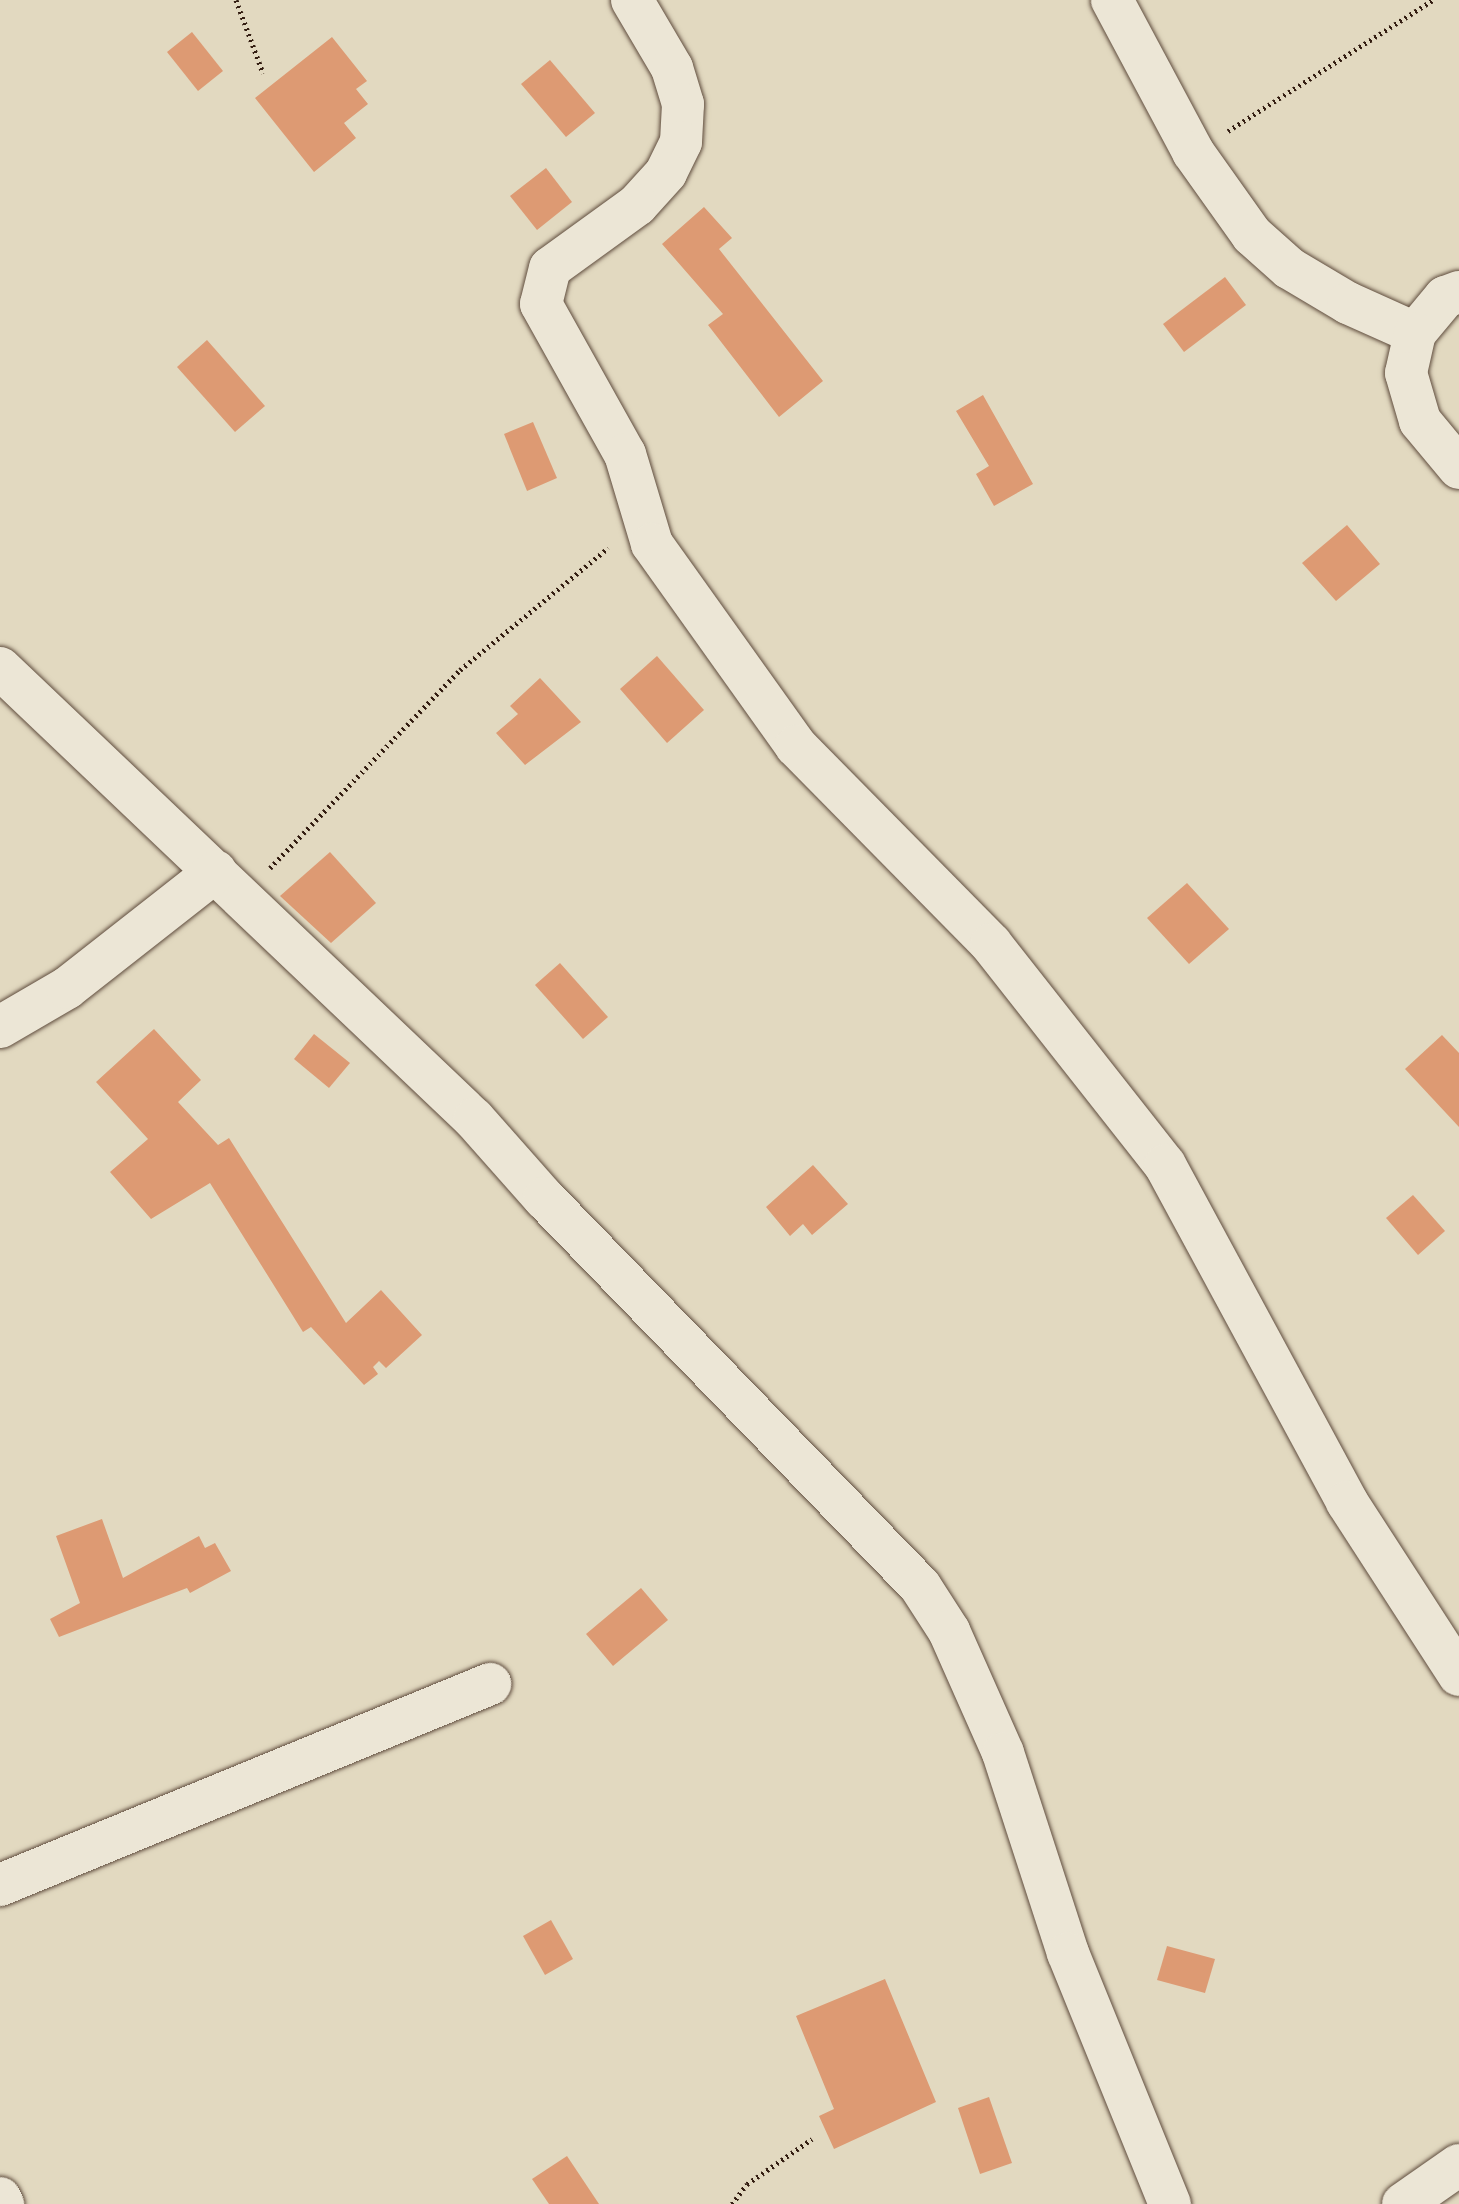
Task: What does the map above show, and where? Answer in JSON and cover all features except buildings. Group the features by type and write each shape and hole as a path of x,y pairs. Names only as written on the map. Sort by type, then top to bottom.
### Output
{"street":[{"path":"632,0 672,68 683,104 681,142 671,165 637,205 550,268 541,304 620,443 664,567 749,674 796,746 991,944 1165,1165 1347,1502 1459,1675"},
{"path":"1112,0 1193,152 1252,235 1289,268 1348,303 1415,333"},
{"path":"1459,292 1445,297 1415,333 1406,373 1410,397 1420,421 1459,468"},
{"path":"0,668 474,1119 544,1198 920,1586 949,1631 1003,1753 1068,1953 1170,2204"},
{"path":"0,1027 67,988 228,883"},
{"path":"0,1885 490,1684"},
{"path":"1403,2204 1459,2165"},
{"path":"0,2198 3,2204"}],"path":[{"path":"236,0 263,73"},
{"path":"1193,152 1379,39 1433,0"},
{"path":"228,883 288,852 460,670 646,519"},
{"path":"732,2204 747,2184 812,2139"}]}
